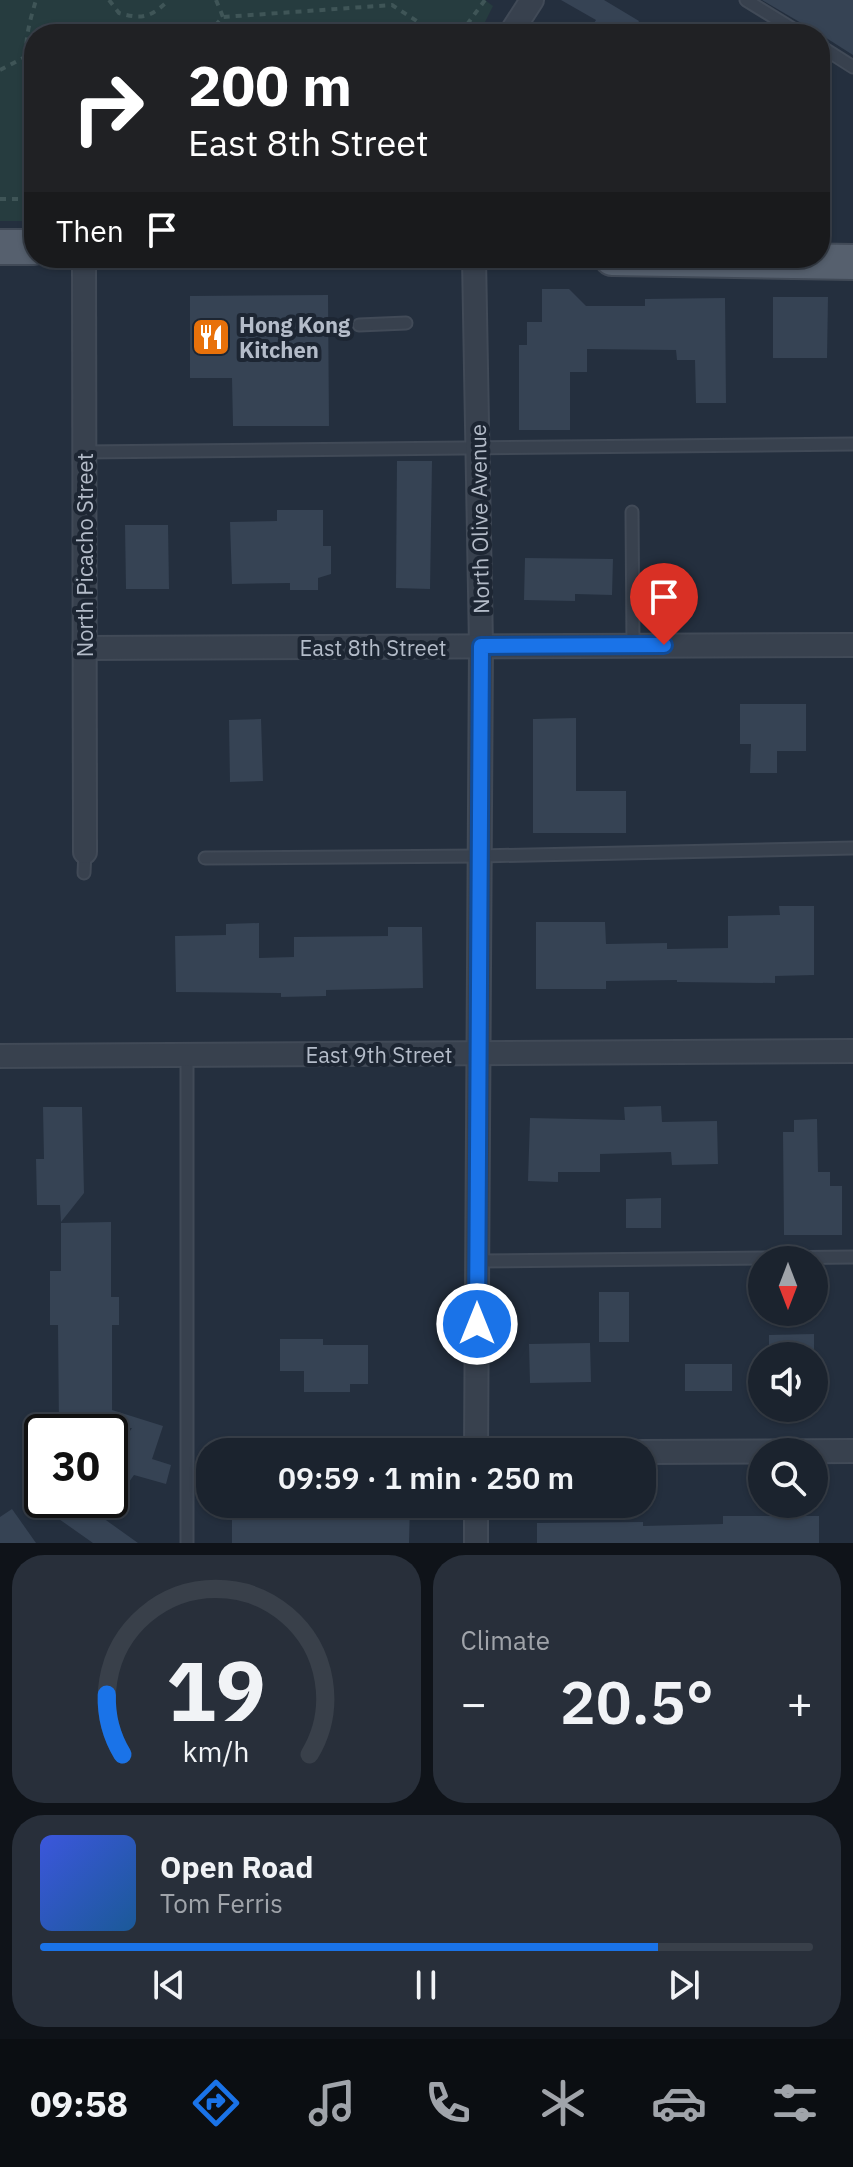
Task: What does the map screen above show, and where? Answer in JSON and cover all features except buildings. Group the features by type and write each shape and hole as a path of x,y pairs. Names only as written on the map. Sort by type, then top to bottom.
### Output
{"main road":[{"path":"0,247 24,247"},
{"path":"830,261 853,262"}],"street":[{"path":"516,24 532,0"},
{"name":"North Picacho Street","path":"84,268 85,863"},
{"name":"North Olive Avenue","path":"474,268 481,646 476,1438"},
{"name":"East 8th Street","path":"84,648 853,645"},
{"name":"East 9th Street","path":"0,1056 853,1051"},
{"path":"656,1452 853,1451"},
{"path":"476,1518 476,1543"}],"lane":[{"path":"746,0 785,24"},
{"path":"830,52 853,67"},
{"path":"359,325 406,323"},
{"path":"84,452 853,444"},
{"path":"632,512 633,645"},
{"path":"205,858 853,848"},
{"path":"187,1055 187,1543"},
{"path":"477,1261 853,1257"}],"path":[{"path":"30,24 36,0"},
{"path":"109,0 119,13 143,17 155,13 169,0"},
{"path":"216,0 223,17"},
{"path":"467,24 485,0"},
{"path":"216,24 223,17 394,2 424,24"},
{"path":"0,70 24,58"},
{"path":"0,199 24,199"}],"green space":[{"path":"0,0 485,0 493,6 484,24 24,24 24,221 0,221"}],"place":[{"name":"Hong Kong Kitchen","path":"211,337"}],"route":[{"path":"477,1324 481,646 664,645"}]}
